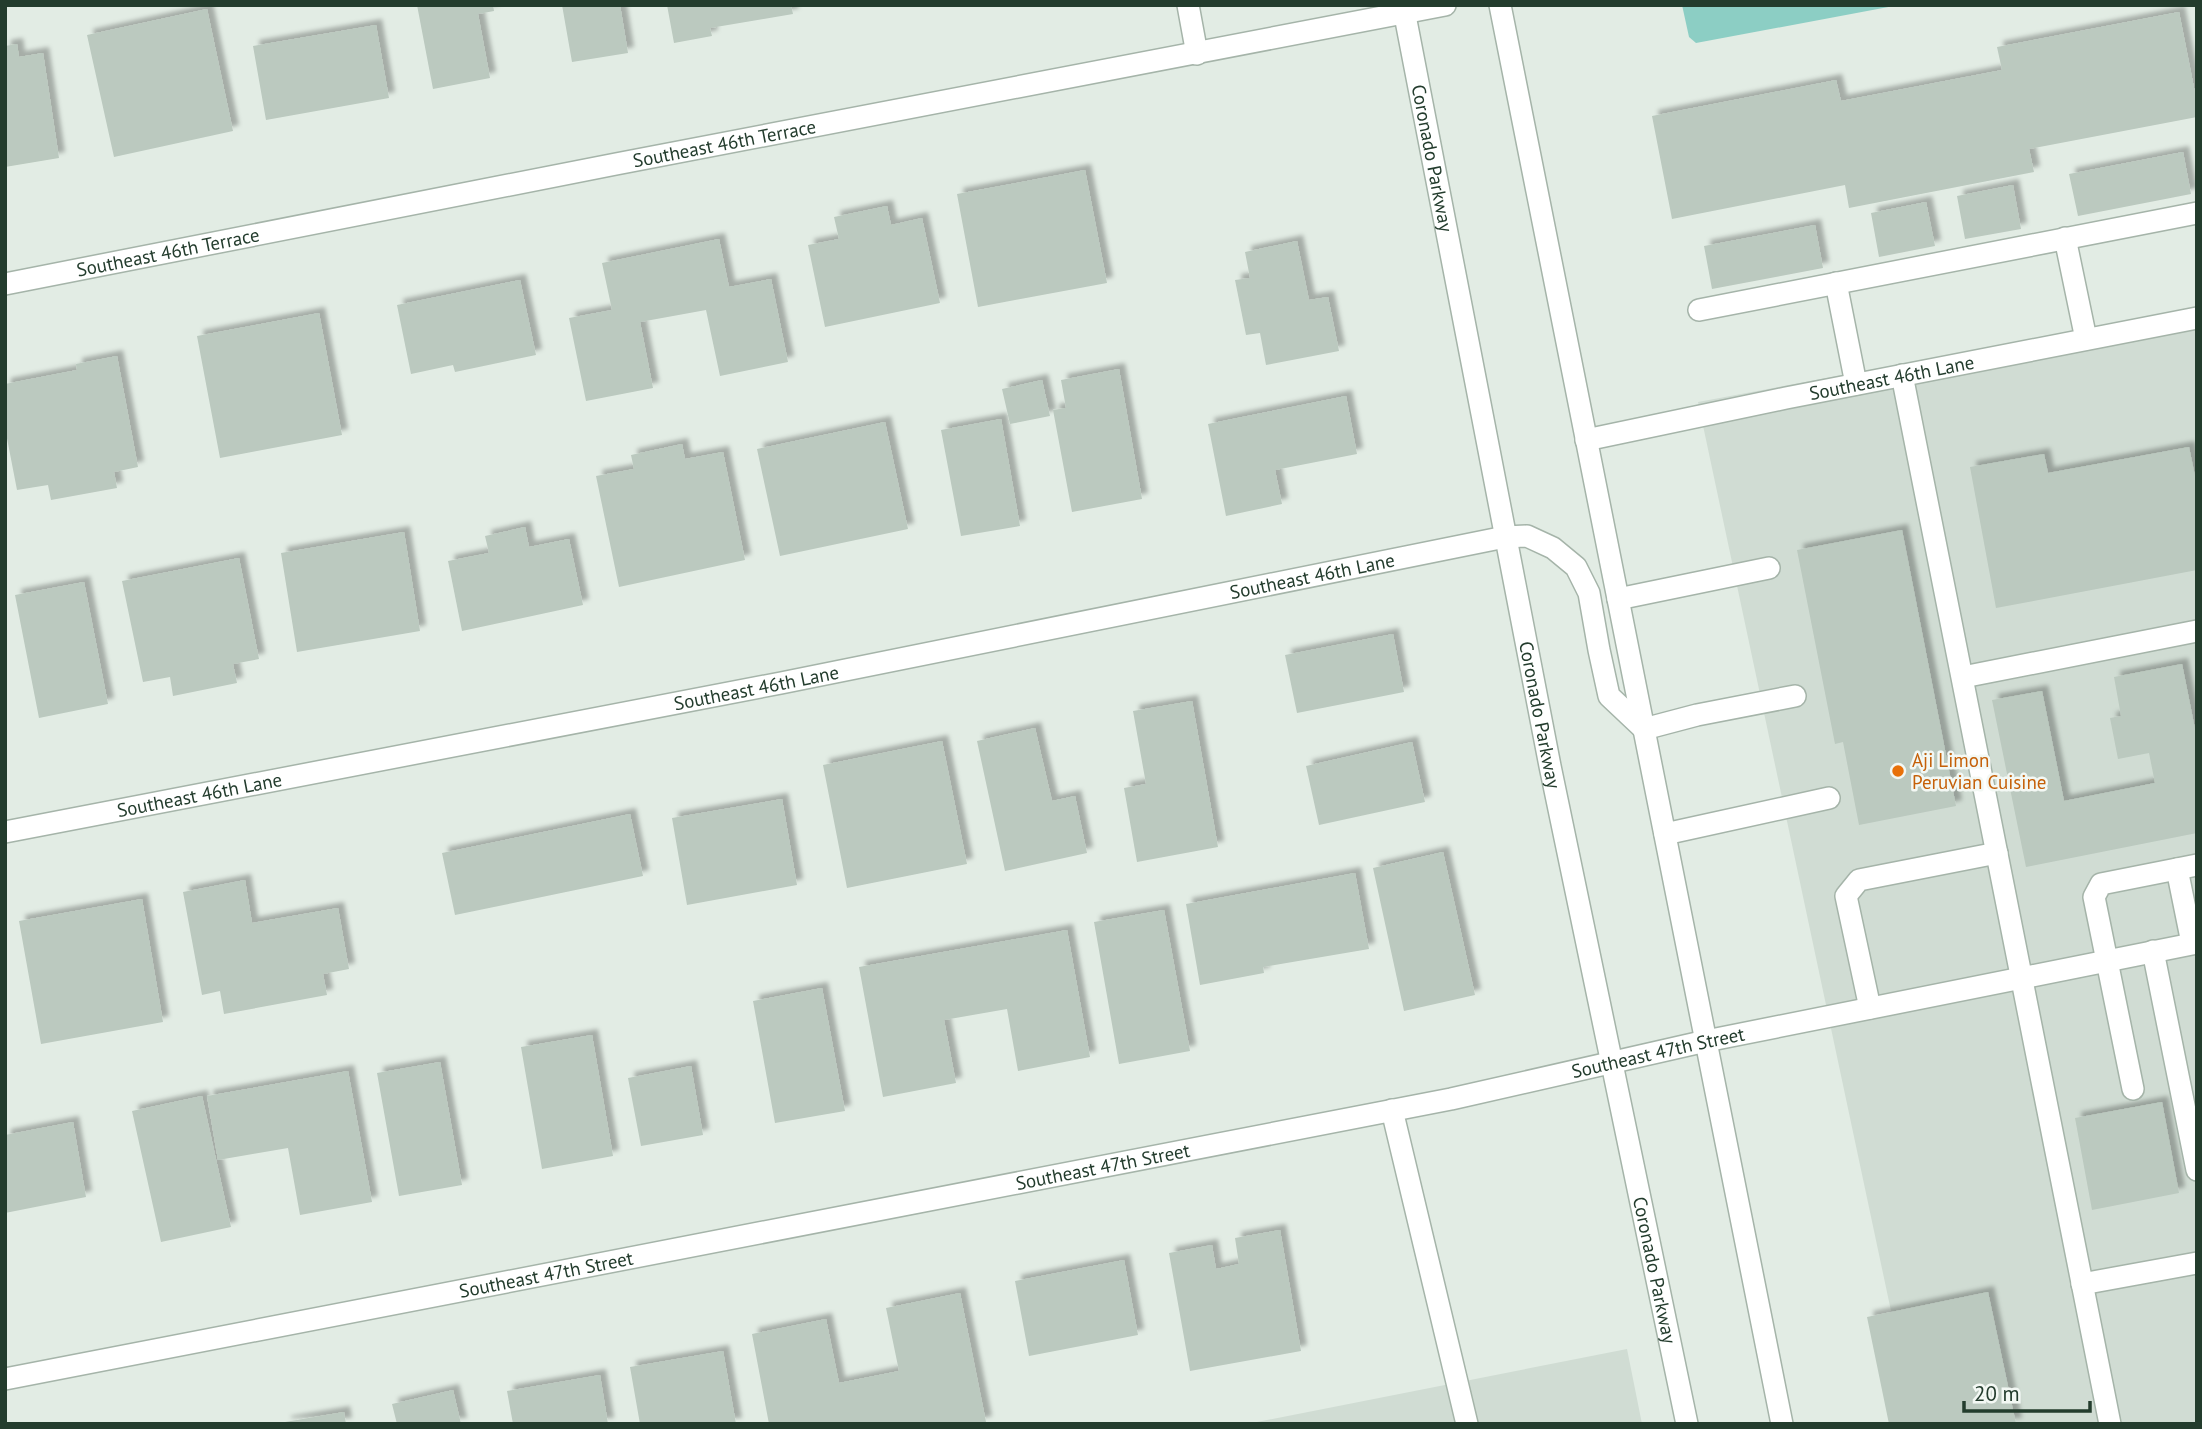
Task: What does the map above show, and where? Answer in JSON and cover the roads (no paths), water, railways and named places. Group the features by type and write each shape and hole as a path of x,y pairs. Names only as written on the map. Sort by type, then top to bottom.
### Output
{"street":[{"path":"1188,5 1197,54"},
{"name":"Southeast 46th Terrace","path":"5,284 1197,54 1403,9 1445,5"},
{"path":"1500,5 1782,1424"},
{"name":"Coronado Parkway","path":"1403,9 1505,537 1687,1424"},
{"path":"1699,310 2197,213"},
{"path":"2066,238 2086,340"},
{"path":"1836,283 1856,384"},
{"name":"Southeast 46th Lane","path":"1586,439 2197,318"},
{"path":"1902,375 2110,1424"},
{"name":"Southeast 46th Lane","path":"5,832 781,683 1505,537 1527,536 1553,548 1576,567 1589,593 1609,696 1644,729"},
{"path":"1618,599 1769,568"},
{"path":"1963,677 2197,631"},
{"path":"1644,729 1697,715 1795,696"},
{"path":"1665,834 1829,798"},
{"path":"1870,1007 1846,896 1859,880 1997,853"},
{"path":"2133,1089 2094,897 2101,884 2187,867 2195,943"},
{"name":"Southeast 47th Street","path":"5,1379 1392,1110 1706,1041 2195,943"},
{"path":"2153,951 2197,1170"},
{"path":"1392,1110 1467,1424"},
{"path":"2082,1284 2197,1263"}],"water":[{"path":"1682,5 1899,5 1696,43 1689,37"}],"place":[{"name":"Aji Limon Peruvian Cuisine","path":"1898,771"}]}
